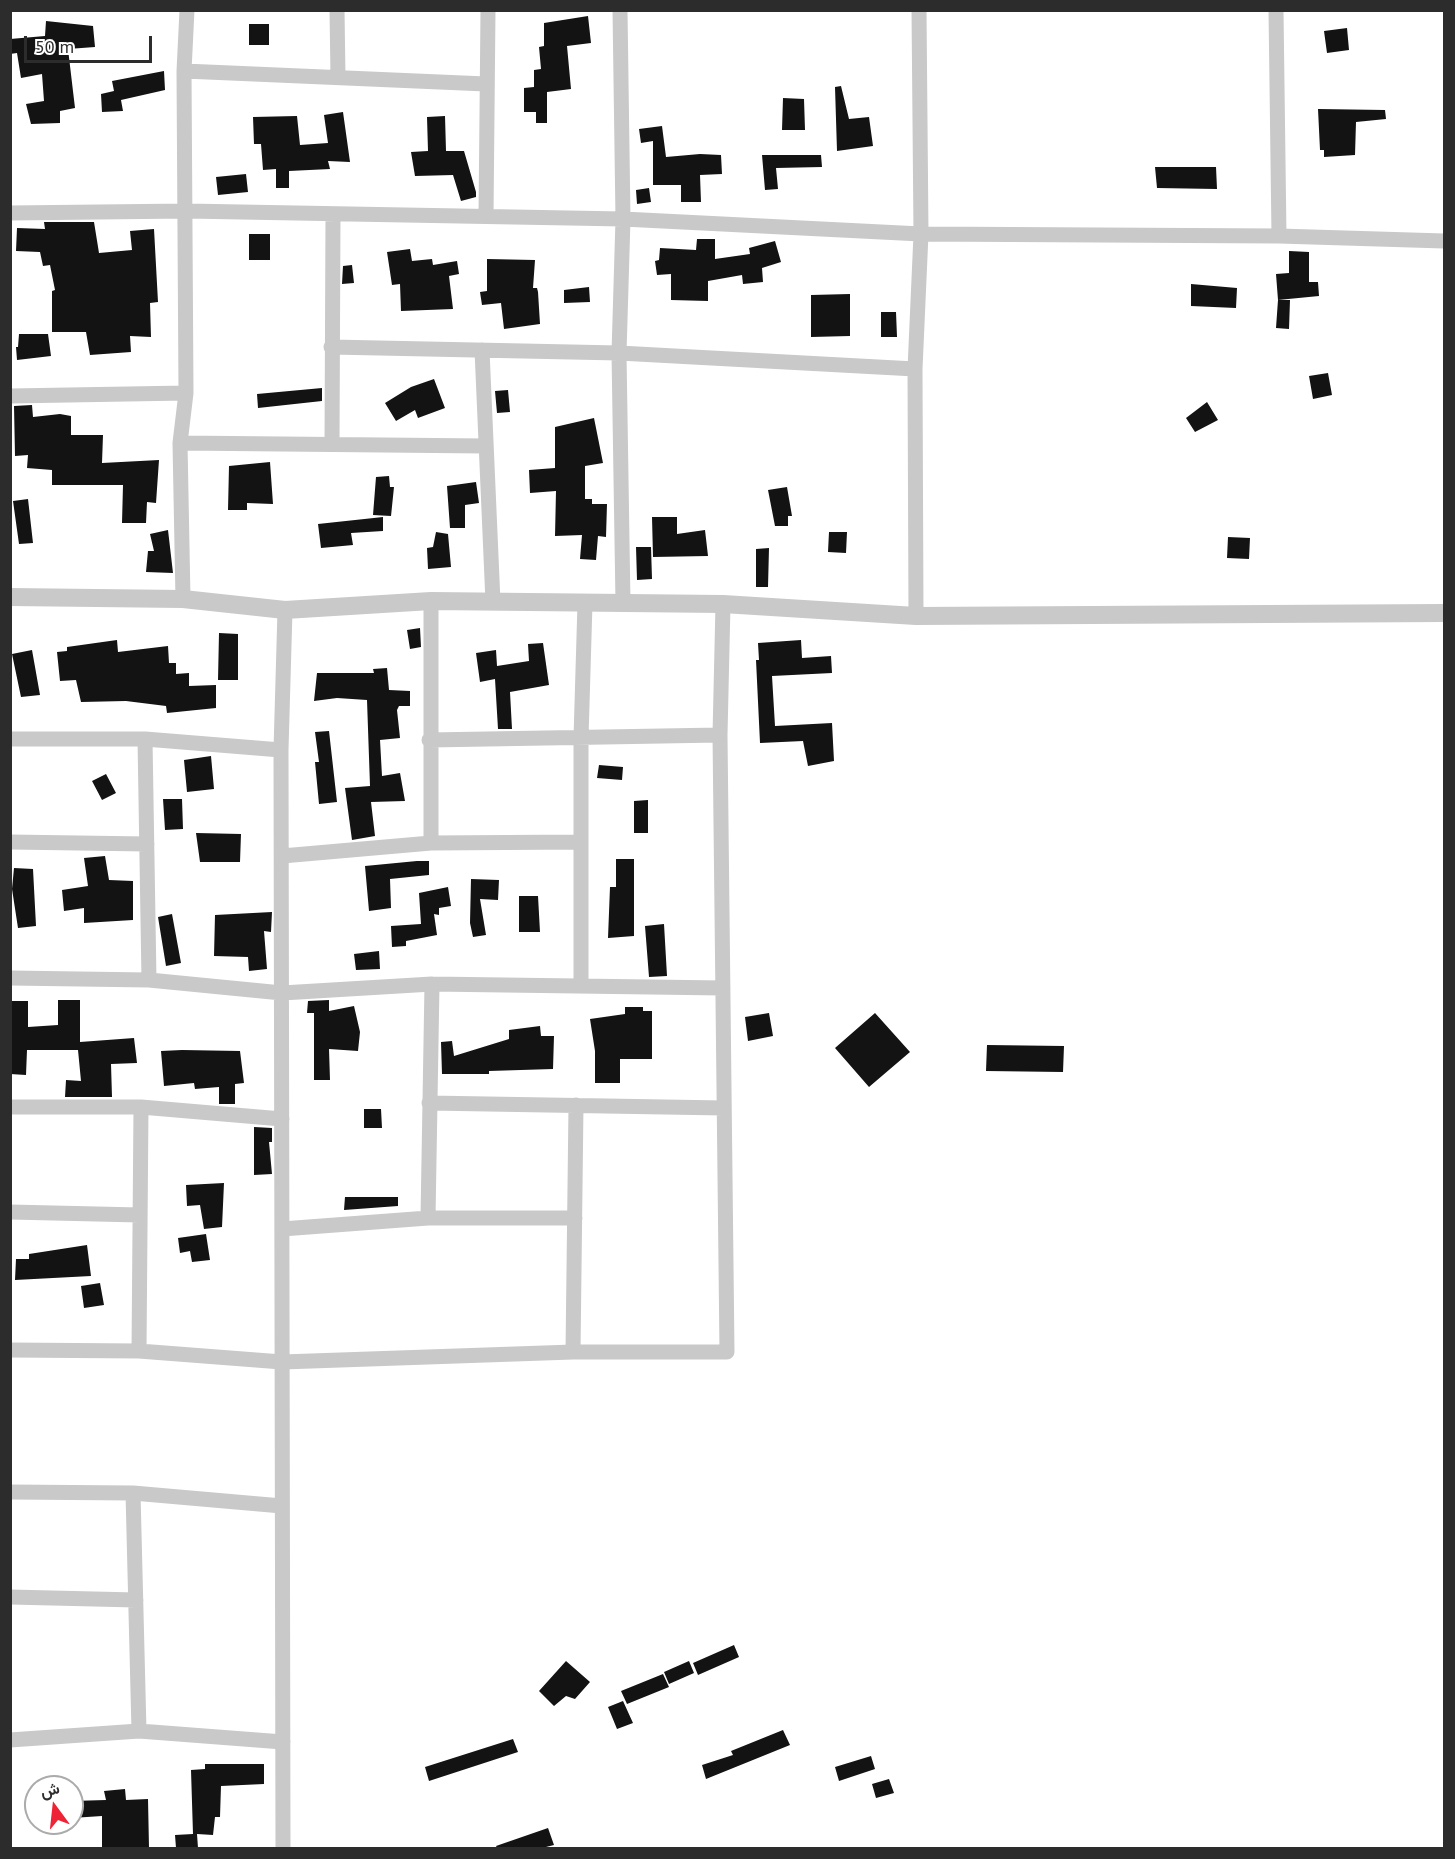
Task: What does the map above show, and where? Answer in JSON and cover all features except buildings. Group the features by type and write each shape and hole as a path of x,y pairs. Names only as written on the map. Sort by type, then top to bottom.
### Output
{"street":[{"path":"183,599 180,443 186,393 187,211 184,71 187,10"},
{"path":"337,10 338,77"},
{"path":"486,216 488,10"},
{"path":"620,10 623,219 619,353 623,603"},
{"path":"916,616 915,369 921,234 919,10"},
{"path":"1276,10 1279,236"},
{"path":"184,71 486,84"},
{"path":"10,213 187,211 486,216 623,219 921,234 1279,236 1444,241"},
{"path":"332,444 333,214"},
{"path":"331,347 619,353 915,369"},
{"path":"482,350 493,602"},
{"path":"10,396 186,393"},
{"path":"180,443 485,446"},
{"path":"10,597 183,599 285,610 431,601 723,604 916,616 1444,613"},
{"path":"431,601 429,740 431,843"},
{"path":"581,986 581,738 585,603"},
{"path":"10,1350 139,1351 282,1362 573,1352 727,1352 720,735 723,604"},
{"path":"283,1848 281,750 285,610"},
{"path":"429,740 720,735"},
{"path":"10,739 145,739 281,750"},
{"path":"145,739 149,980"},
{"path":"10,842 147,844"},
{"path":"282,856 431,843 580,842"},
{"path":"10,978 149,980 282,993 432,984 723,988"},
{"path":"428,1218 432,984"},
{"path":"429,1103 724,1108"},
{"path":"573,1352 576,1106"},
{"path":"10,1107 141,1107 282,1119"},
{"path":"139,1351 141,1107"},
{"path":"10,1212 140,1215"},
{"path":"282,1229 428,1218 574,1218"},
{"path":"10,1492 133,1493 282,1506"},
{"path":"133,1493 139,1731"},
{"path":"10,1597 136,1600"},
{"path":"10,1740 139,1731 283,1742"}]}
